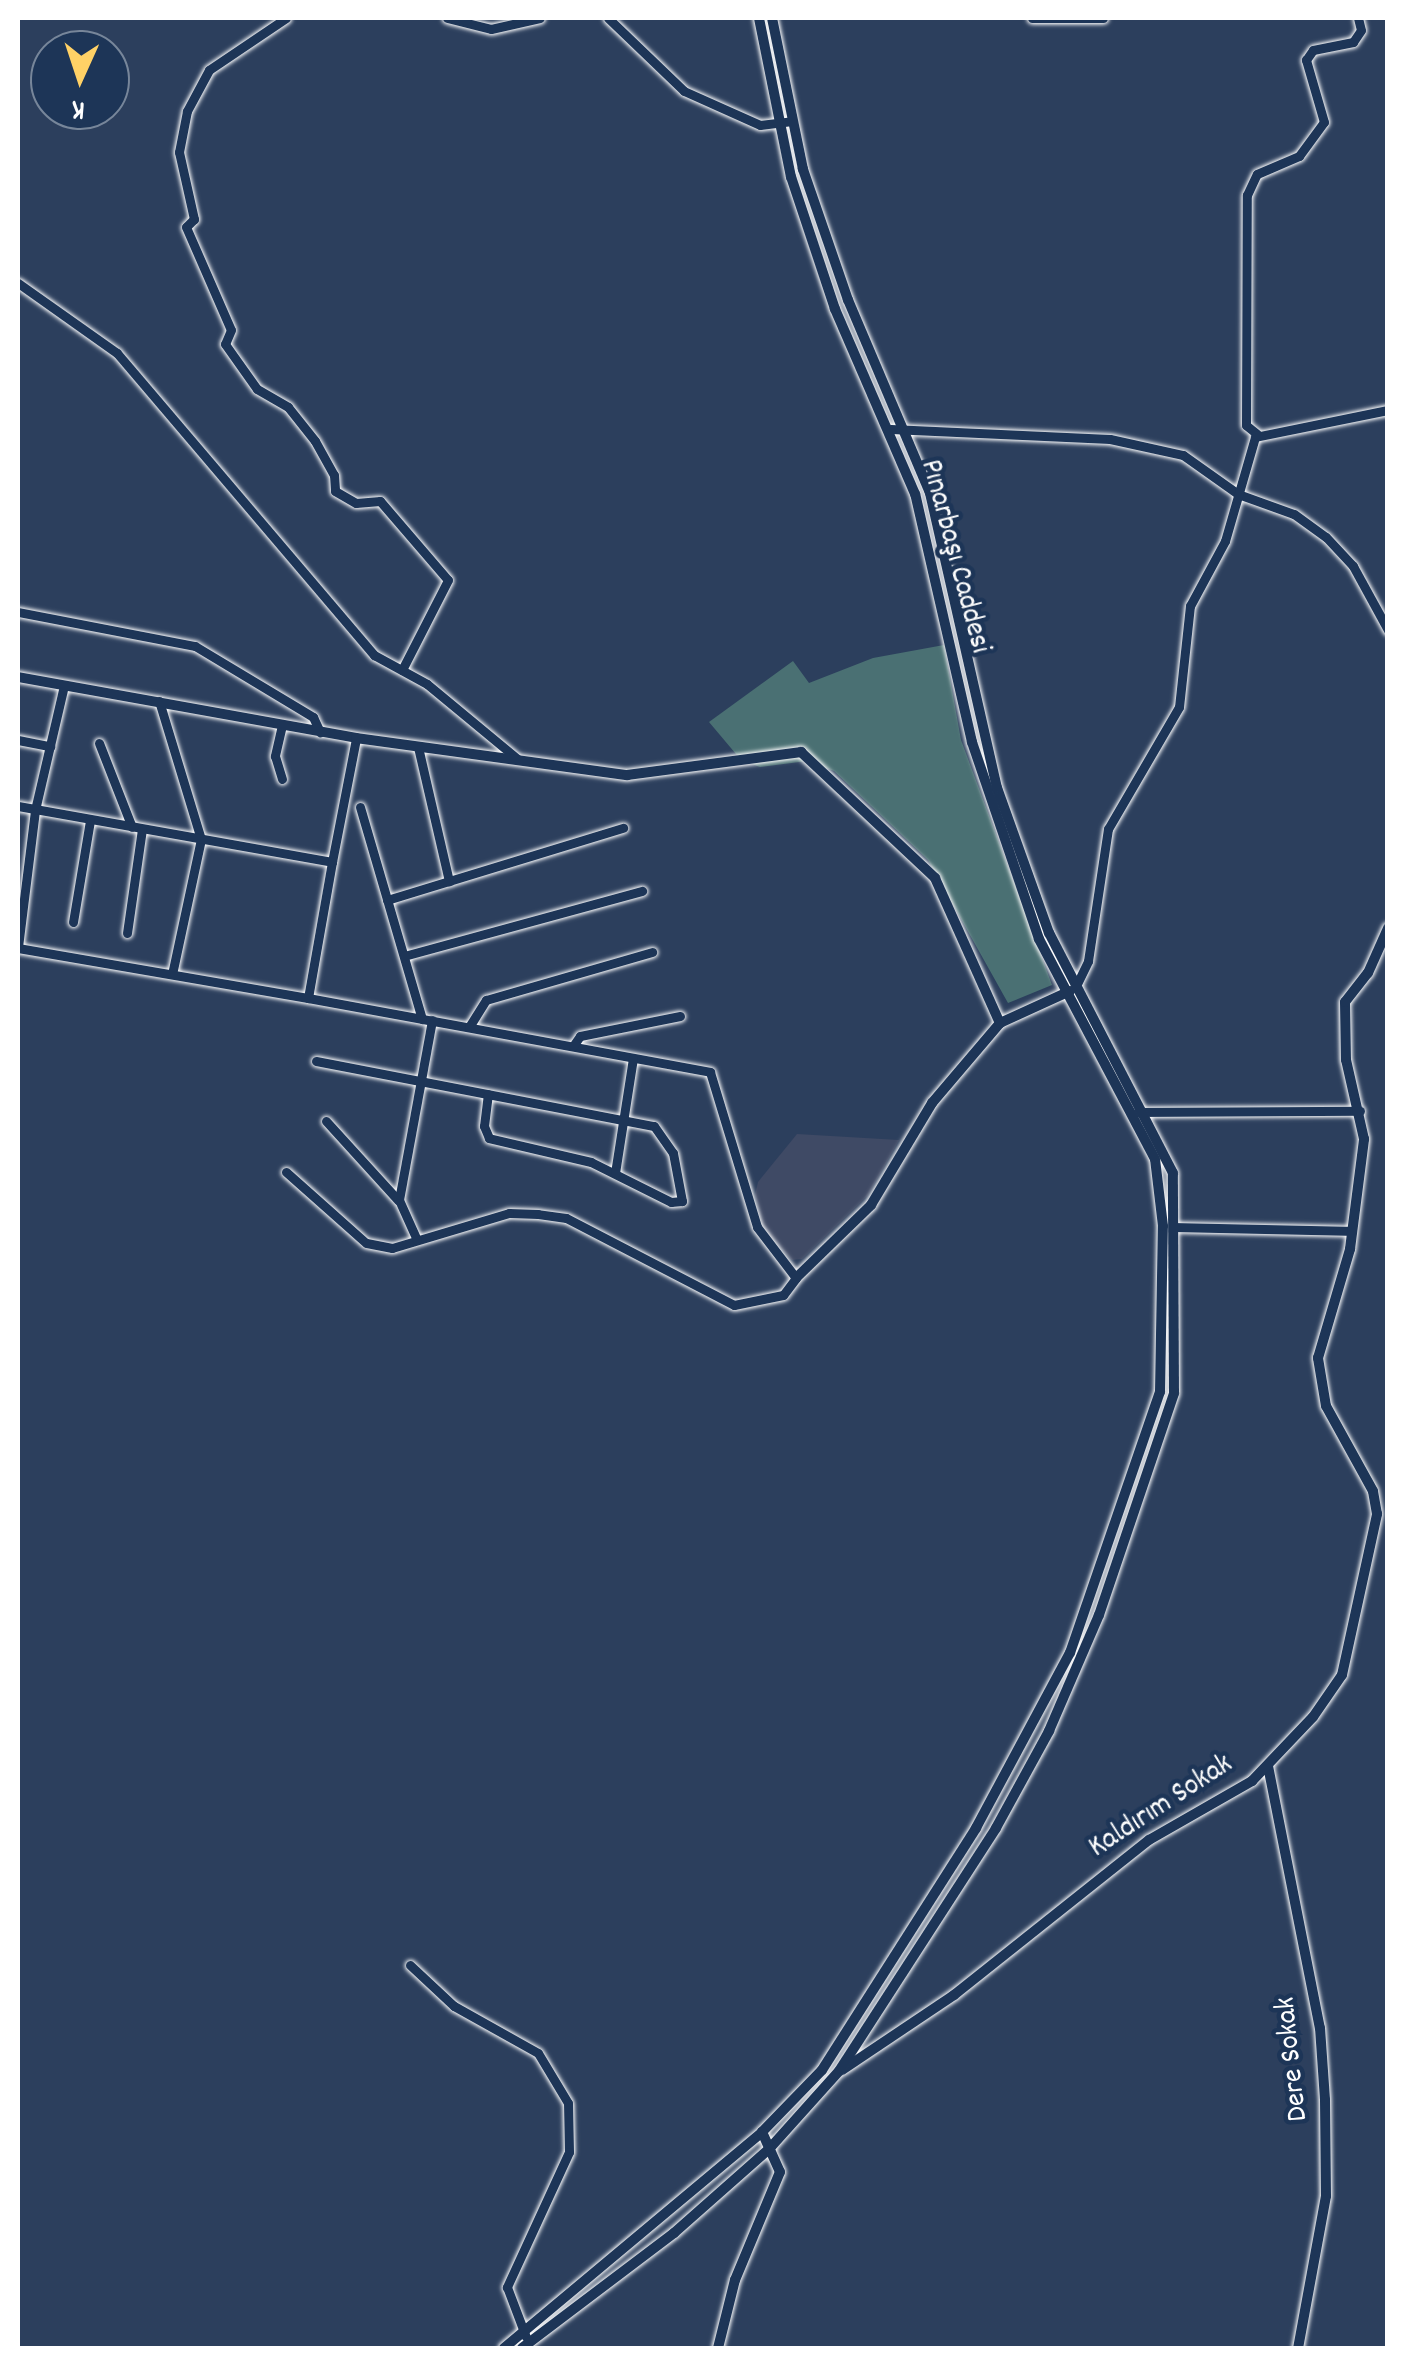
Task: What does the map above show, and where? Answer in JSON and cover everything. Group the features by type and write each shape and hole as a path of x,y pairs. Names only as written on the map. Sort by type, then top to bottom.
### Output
{"street":[{"path":"286,18 209,70 187,111 180,152 194,220 186,227 231,330 225,344 257,389 288,407 315,442 334,475 334,491 356,503 380,502 448,580 402,670"},
{"path":"447,18 492,28 540,18"},
{"path":"608,18 684,91 760,124 792,121"},
{"name":"Pınarbaşı Caddesi","path":"759,18 778,122 836,310 891,429 915,494 972,742 1039,939 1070,991"},
{"path":"772,18 792,121 848,300 906,426 936,515 998,788 1070,991 1142,1110 1173,1173 1177,1227 1174,1393 1082,1663 996,1828 839,2071 822,2070"},
{"path":"1032,18 1103,18"},
{"path":"1358,18 1362,30 1352,42 1313,50 1306,60 1324,122 1299,156 1257,174 1247,195 1246,425 1257,434 1388,410"},
{"path":"18,283 117,353 374,655 479,723 519,760"},
{"path":"891,429 906,426 1165,448 1197,461 1238,494 1294,514 1326,537 1353,566 1388,630"},
{"path":"286,1172 366,1243 392,1248 510,1213 538,1214 566,1218 734,1305 783,1295 871,1206 932,1103 1000,1023 1070,991 1088,961 1108,829 1178,707 1190,606 1226,541 1257,434"},
{"path":"18,612 195,646 312,717 320,732"},
{"path":"18,676 356,738 628,774 801,752 935,878 1000,1023"},
{"path":"64,684 36,810 18,948 710,1072 758,1228 796,1278"},
{"path":"159,702 200,839 172,974"},
{"path":"282,724 275,756 282,780"},
{"path":"308,998 356,738"},
{"path":"18,740 50,746"},
{"path":"98,743 137,828 126,933"},
{"path":"418,746 448,881"},
{"path":"18,806 332,862"},
{"path":"360,807 427,1019 399,1200"},
{"path":"73,922 90,820"},
{"path":"387,900 623,828"},
{"path":"404,956 642,891"},
{"name":"Kaldırım Sokak","path":"504,2348 525,2342 674,2233 770,2148 839,2071 954,1996 1119,1862 1229,1798 1268,1766 1313,1717 1348,1661 1382,1514 1326,1406 1317,1370 1352,1231 1364,1139 1346,1060 1346,1002 1368,973 1388,928"},
{"path":"468,1027 486,1000 652,952"},
{"name":"Kaldırım Sokak","path":"525,2342 762,2132 822,2070 976,1828 1070,1654 1160,1392 1162,1183 1070,991"},
{"path":"573,1046 580,1036 680,1016"},
{"path":"615,1173 634,1058"},
{"path":"316,1061 624,1117 662,1132 682,1201 671,1202 615,1173 489,1138 488,1094"},
{"path":"1129,1117 1142,1110 1360,1110"},
{"path":"326,1121 399,1200 417,1240"},
{"path":"1177,1227 1352,1231"},
{"name":"Dere Sokak","path":"1268,1766 1320,2028 1326,2100 1325,2207 1298,2348"},
{"path":"410,1966 454,2006 528,2045 558,2078 568,2103 569,2152 507,2287 525,2342"},
{"path":"718,2348 735,2280 780,2172 762,2132"}],"shaded area":[{"path":"797,1134 899,1140 868,1195 802,1259 792,1260 763,1229 755,1195 758,1182"}],"green space":[{"path":"944,645 961,740 1052,985 1008,1003 928,860 834,771 807,761 760,767 741,760 709,722 793,661 809,683 873,658"}]}
